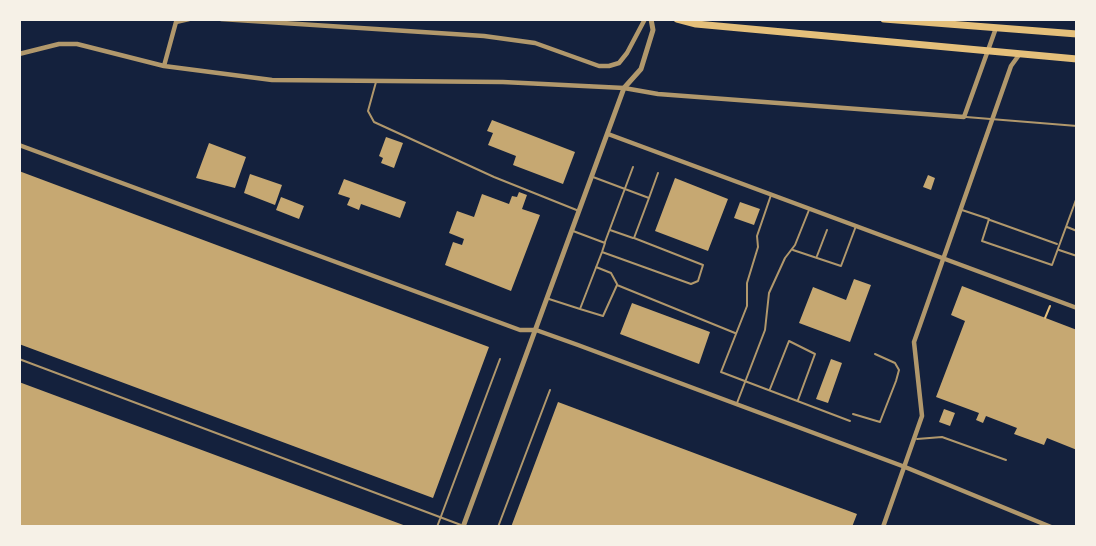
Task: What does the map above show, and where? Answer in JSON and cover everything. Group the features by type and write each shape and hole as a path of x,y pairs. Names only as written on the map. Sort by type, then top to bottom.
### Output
{"main road":[{"path":"677,19 696,24 1077,59"},
{"path":"884,19 1077,34"}],"street":[{"path":"164,66 176,22 189,19"},
{"path":"221,19 401,30 523,41 566,52 599,66 609,66 619,63 627,53 645,19"},
{"path":"463,526 624,88 641,69 653,30 651,19"},
{"path":"19,54 59,44 77,44 164,66 272,80 624,88 658,94 964,117 996,28"},
{"path":"883,527 916,439 922,408 914,342 995,120 1011,66 1018,55"},
{"path":"608,134 1077,308"},
{"path":"19,145 520,330 536,330 737,404 905,467 1051,527"}],"lane":[{"path":"376,81 368,111 374,122 494,177 580,211"},
{"path":"964,117 1077,126"},
{"path":"580,309 633,167"},
{"path":"634,239 658,173"},
{"path":"592,177 649,198"},
{"path":"771,195 757,236 758,247 747,283 747,306 721,372 850,421"},
{"path":"989,219 982,241 1052,265 1077,197"},
{"path":"961,208 1059,245"},
{"path":"737,404 765,330 769,293 809,209"},
{"path":"792,249 841,266 856,226"},
{"path":"1066,227 1077,231"},
{"path":"602,252 691,284 698,282 703,265 610,230"},
{"path":"816,257 827,230"},
{"path":"572,231 605,243"},
{"path":"1058,249 1077,256"},
{"path":"596,267 611,273 617,285 736,334"},
{"path":"548,298 603,316 617,285"},
{"path":"770,390 789,341 816,354 798,401"},
{"path":"853,414 880,422 896,381 899,370 895,363 875,354"},
{"path":"19,359 463,526"},
{"path":"436,527 500,359"},
{"path":"498,527 550,390"},
{"path":"916,439 942,437 1006,460"}],"path":[{"path":"1045,318 1051,302"}],"building":[{"path":"492,120 575,152 563,184 513,165 516,156 488,145 493,133 487,131"},
{"path":"386,137 403,143 394,168 381,163 383,158 379,156"},
{"path":"209,143 246,157 235,188 196,178"},
{"path":"19,171 489,347 433,498 19,344"},
{"path":"250,174 282,185 275,205 244,193"},
{"path":"928,175 935,178 931,190 923,187"},
{"path":"675,178 728,199 708,251 655,231"},
{"path":"344,179 406,202 400,218 361,204 359,210 347,205 350,198 338,194"},
{"path":"519,192 527,195 522,209 540,215 511,291 445,265 453,242 462,245 464,239 449,233 457,211 474,217 482,194 509,204 512,196 517,197"},
{"path":"281,197 304,206 299,219 276,210"},
{"path":"740,202 760,209 754,225 734,218"},
{"path":"854,279 871,285 850,342 799,323 813,287 846,300"},
{"path":"962,286 1077,330 1077,450 1047,438 1044,445 1014,434 1017,428 986,416 983,423 976,420 979,413 936,397 965,321 951,315"},
{"path":"632,303 710,332 699,364 620,334"},
{"path":"831,359 842,363 828,403 816,399"},
{"path":"19,382 406,526 406,527 19,527"},
{"path":"558,402 857,514 852,527 511,527"},
{"path":"944,409 955,413 950,426 939,422"}]}
